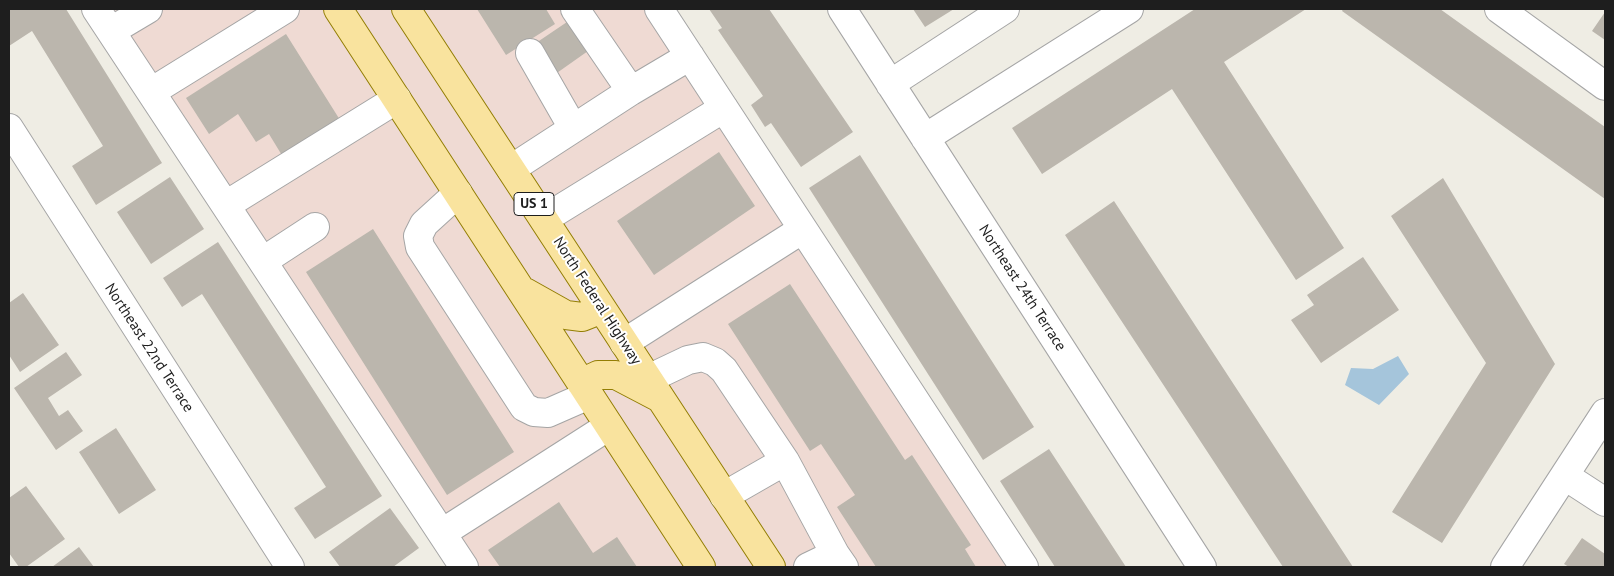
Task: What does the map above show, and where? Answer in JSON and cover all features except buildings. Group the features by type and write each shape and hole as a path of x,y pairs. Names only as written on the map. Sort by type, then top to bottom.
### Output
{"main road":[{"path":"338,9 702,567"},
{"name":"North Federal Highway","path":"406,9 770,567"},
{"path":"521,290 566,315 582,317 602,309"},
{"path":"585,389 598,375 616,375 654,389"}],"street":[{"path":"148,9 104,20 464,567"},
{"path":"151,92 285,9"},
{"path":"575,9 630,91"},
{"path":"659,9 1024,567"},
{"name":"Northeast 24th Terrace","path":"842,9 1202,567"},
{"path":"890,84 1005,9"},
{"path":"925,138 1129,9"},
{"path":"1499,9 1605,86"},
{"path":"530,53 573,128"},
{"path":"511,169 630,91 690,56"},
{"path":"226,205 397,99"},
{"path":"544,219 724,108"},
{"name":"Northeast 22nd Terrace","path":"9,128 290,567"},
{"path":"458,193 424,224 418,236 420,247 508,383 524,407 534,412 548,412 585,389"},
{"path":"263,261 315,227"},
{"path":"624,343 803,229"},
{"path":"654,389 688,360 703,357 715,362 724,370 784,461 839,561 808,567"},
{"path":"1505,567 1605,413"},
{"path":"442,533 609,426"},
{"path":"724,496 784,461"},
{"path":"1564,476 1605,502"}],"shaded area":[{"path":"96,9 659,9 1024,567 466,567"}],"water":[{"path":"1398,356 1409,374 1379,405 1345,385 1351,368 1373,369"}]}
